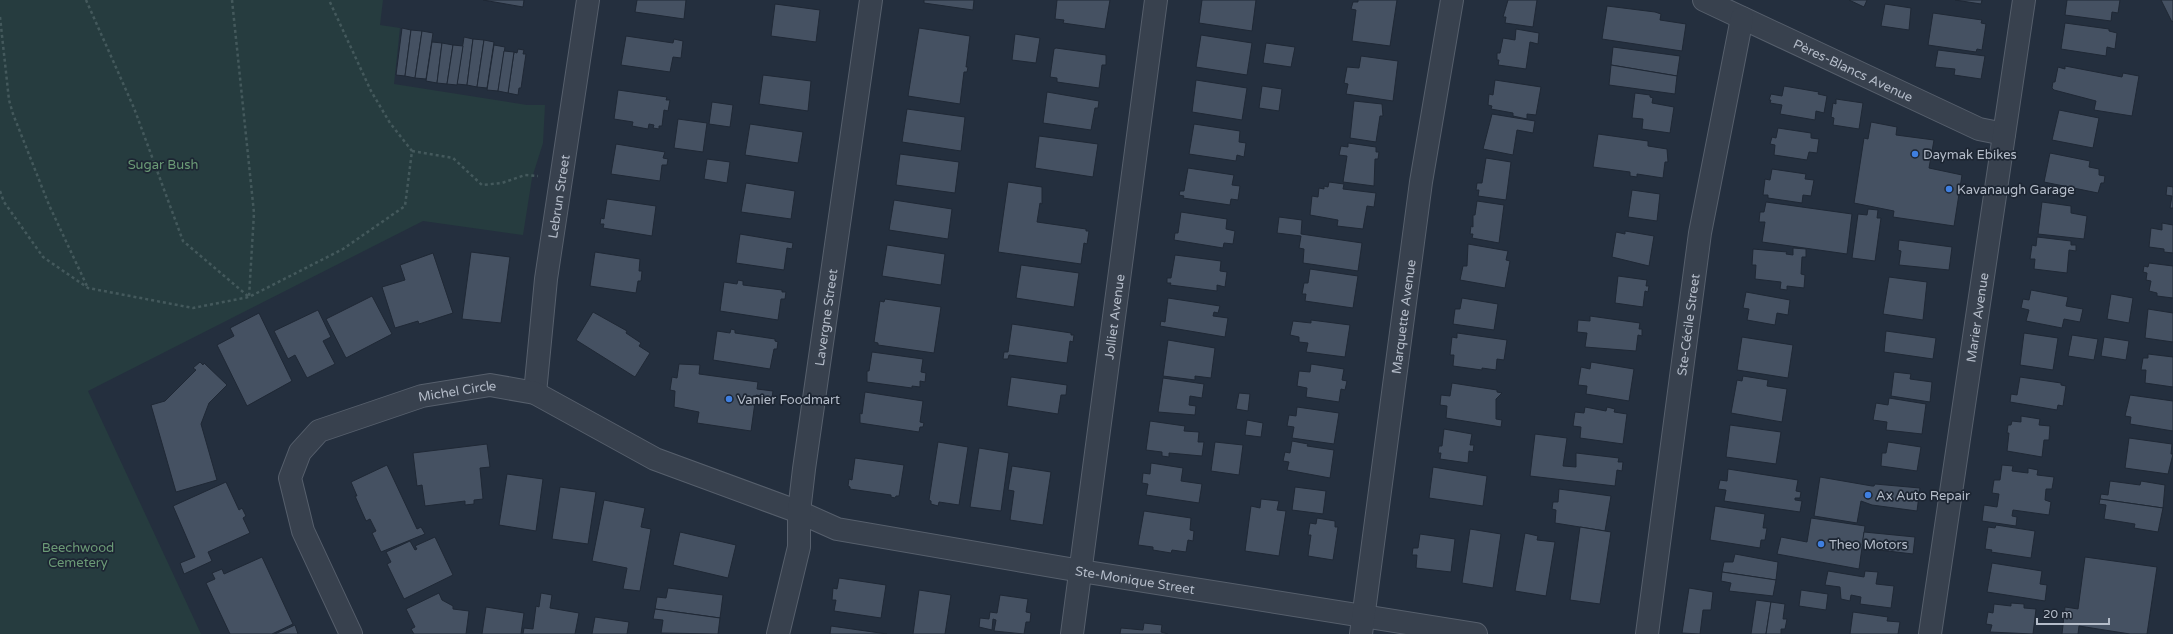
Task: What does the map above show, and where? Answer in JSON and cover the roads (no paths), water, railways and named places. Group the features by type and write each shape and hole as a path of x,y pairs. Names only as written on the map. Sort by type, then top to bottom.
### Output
{"street":[{"name":"Lebrun Street","path":"534,393 546,279 588,0"},
{"name":"Lavergne Street","path":"778,634 799,547 798,512 871,0"},
{"name":"Jolliet Avenue","path":"1072,634 1156,0"},
{"name":"Marquette Avenue","path":"1363,625 1421,182 1452,0"},
{"name":"Pères-Blancs Avenue","path":"1704,0 1979,129 2004,134"},
{"name":"Marier Avenue","path":"1930,634 2024,0"},
{"name":"Ste-Cécile Street","path":"1647,634 1700,233 1742,18"},
{"name":"Michel Circle","path":"351,634 303,531 290,478 300,452 319,430 422,396 490,385 534,393 655,459 798,512"},
{"name":"Ste-Monique Street","path":"798,512 837,530 1081,571 1363,625 1476,634"}],"place":[{"name":"Daymak Ebikes","path":"1915,154"},
{"name":"Kavanaugh Garage","path":"1949,189"},
{"name":"Vanier Foodmart","path":"729,399"},
{"name":"Ax Auto Repair","path":"1868,495"},
{"name":"Theo Motors","path":"1821,544"}],"park label":[{"name":"Sugar Bush","path":"163,164"},
{"name":"Beechwood Cemetery","path":"78,554"}]}
